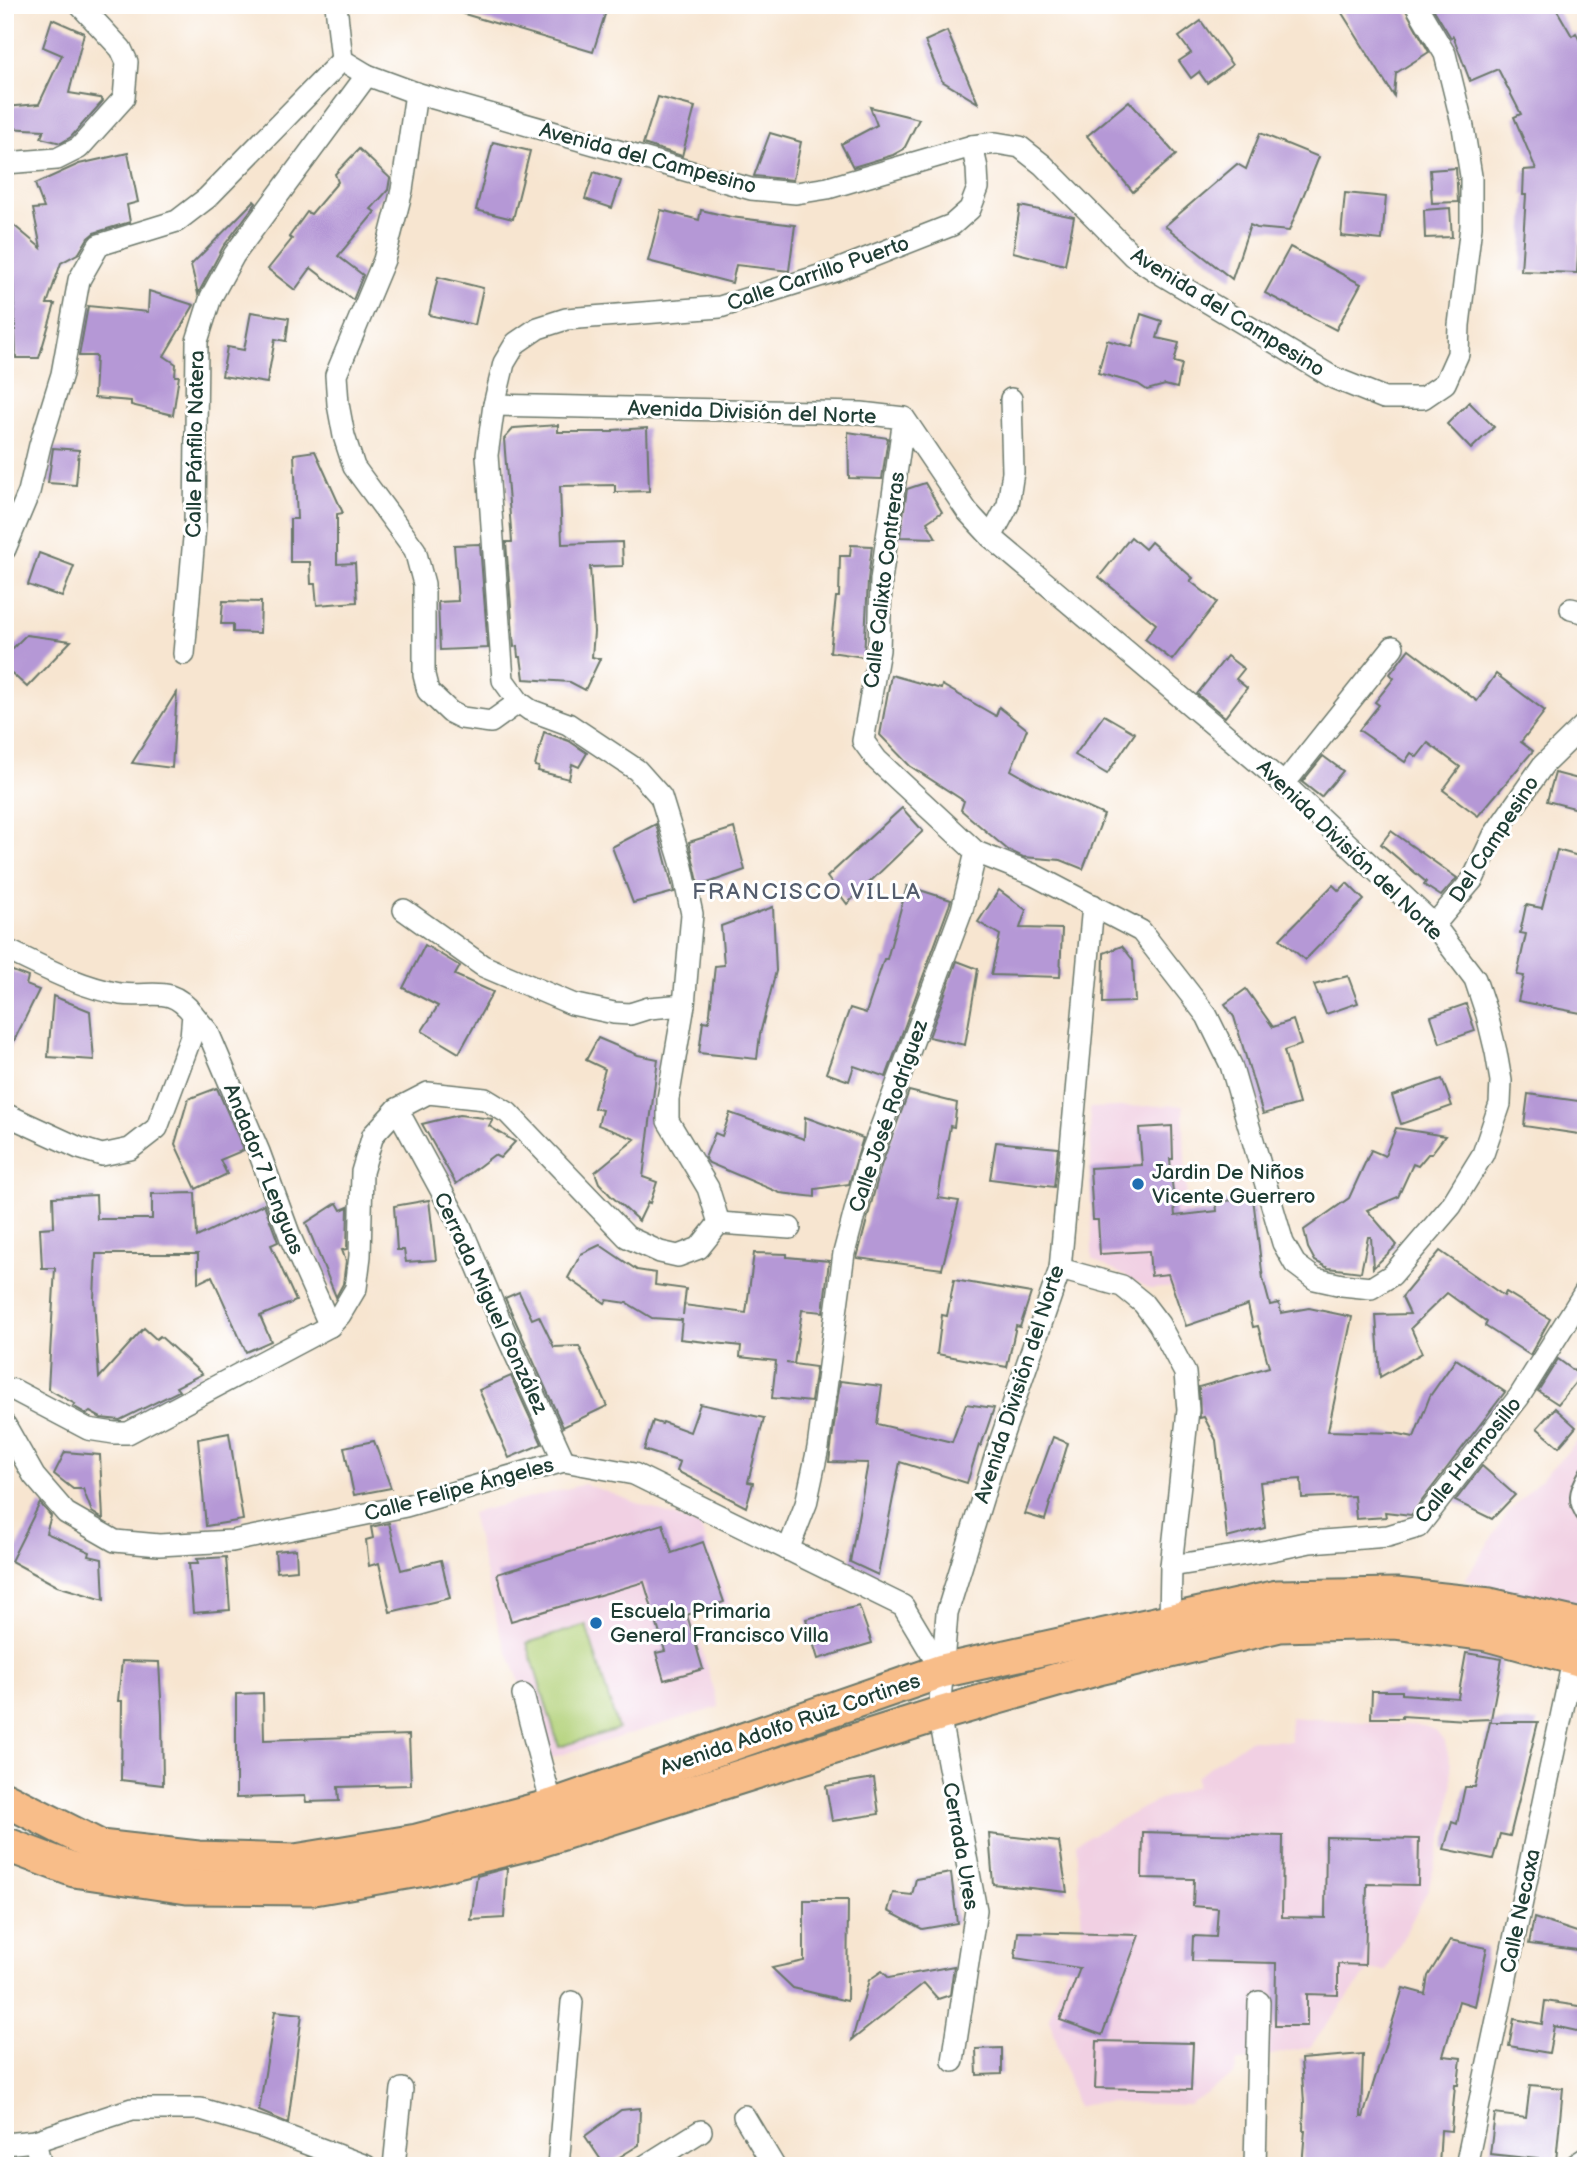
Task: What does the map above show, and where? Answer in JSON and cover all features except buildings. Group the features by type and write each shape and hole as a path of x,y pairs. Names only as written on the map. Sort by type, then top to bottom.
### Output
{"main road":[{"name":"Avenida Adolfo Ruiz Cortines","path":"5,1799 100,1847 198,1858 295,1861 417,1841 552,1806 942,1671 1277,1597 1396,1595 1490,1605 1582,1648"},
{"name":"Avenida Adolfo Ruiz Cortines","path":"5,1844 74,1870 187,1887 314,1888 424,1870 534,1842 939,1714 1099,1668 1280,1625 1394,1622 1582,1648"}],"street":[{"path":"5,163 57,159 79,148 124,98 127,62 121,49 80,5"},
{"name":"Avenida del Campesino","path":"342,60 367,75 416,93 751,189 796,193 828,188 972,146 996,143 1020,147 1043,165 1132,256 1334,378 1384,398 1423,398 1445,383 1458,354 1471,226 1471,176 1463,127 1445,54 1416,5"},
{"path":"5,549 29,492 40,444 62,374 79,280 99,244 177,220 207,198 342,60 334,7"},
{"name":"Calle Pánfilo Natera","path":"184,654 195,526 197,341 207,308 234,255 367,75"},
{"path":"416,93 402,190 384,260 336,375 338,404 354,467 415,550 424,584 424,675 428,691 450,712 462,718 491,722 519,702"},
{"name":"Calle Carrillo Puerto","path":"494,405 504,363 516,343 538,328 565,319 720,307 835,271 952,225 970,209 978,188 972,146"},
{"path":"991,537 1008,505 1013,472 1011,399"},
{"path":"494,405 487,455 503,680 519,702 530,710 568,724 637,770 661,797 681,862 692,914 684,1005 668,1099 668,1121 708,1188 719,1223"},
{"name":"Avenida División del Norte","path":"494,405 861,413 904,418 967,511 991,537 1284,784 1434,926 1475,979 1488,1016 1501,1081 1500,1104 1483,1154 1451,1206 1392,1275 1371,1288 1315,1279 1294,1264 1283,1242 1231,1065 1207,1016 1140,931 1093,905 1060,1269 997,1451 947,1613 939,1714"},
{"name":"Calle Calixto Contreras","path":"904,418 880,580 879,650 863,741 877,760 976,852"},
{"path":"1284,784 1393,647"},
{"name":"Del Campesino","path":"1434,926 1473,879 1494,835 1543,765 1586,723"},
{"path":"976,852 1034,875 1093,905"},
{"name":"Calle José Rodríguez","path":"788,1549 806,1504 818,1448 844,1253 867,1162 962,910 976,852"},
{"path":"404,909 483,966 572,1004 630,1014 649,1008 684,1005"},
{"path":"5,949 85,987 123,994 164,995 182,999 193,1014 191,1037 157,1128 131,1149 102,1155 79,1148 5,1114"},
{"name":"Andador 7 Lenguas","path":"193,1014 208,1032 259,1152 291,1239 330,1326"},
{"path":"5,1388 14,1390 88,1429 128,1433 330,1326 356,1288 360,1256 362,1172 373,1135 397,1109 428,1093 485,1099 508,1113 627,1237 660,1252 678,1256 699,1248 719,1223"},
{"name":"Cerrada Miguel González","path":"397,1109 460,1225 564,1461"},
{"path":"719,1223 790,1228"},
{"path":"1060,1269 1122,1286 1143,1303 1159,1324 1185,1373 1188,1410 1171,1566 1170,1620"},
{"name":"Calle Hermosillo","path":"1171,1566 1310,1542 1388,1536 1418,1527 1519,1397 1586,1290"},
{"name":"Calle Felipe Ángeles","path":"5,1425 34,1476 66,1513 115,1541 159,1545 232,1541 406,1506 564,1461 634,1474 903,1606 942,1671"},
{"name":"Calle Necaxa","path":"1466,2166 1582,1648"},
{"path":"523,1695 552,1806"},
{"name":"Cerrada Ures","path":"939,1714 976,1910 953,2061"},
{"path":"558,2166 572,2002"},
{"path":"1255,2166 1259,2002"},
{"path":"394,2166 402,2089"},
{"path":"5,2144 35,2141 132,2109 201,2109 265,2128 366,2166"},
{"path":"744,2116 774,2166"},
{"path":"645,2166 701,2132"},
{"path":"35,2141 41,2166"},
{"path":"1574,2166 1586,2158"}],"lane":[{"path":"1586,1471 1576,1489 1577,1510 1586,1521"}],"shaded area":[{"name":"Jardin De Niños Vicente Guerrero","path":"1183,1105 1190,1286 1151,1289 1092,1259 1090,1108"},
{"path":"1586,1433 1586,1615 1465,1580 1508,1512"},
{"name":"Escuela Primaria General Francisco Villa","path":"585,1484 700,1526 730,1605 692,1617 719,1707 550,1758 499,1630 471,1513"},
{"path":"1290,1717 1423,1726 1435,1730 1445,1743 1451,1765 1452,1787 1446,1825 1428,1889 1386,1971 1368,1971 1310,2047 1237,2062 1235,2074 1189,2105 1097,2102 1077,2107 1049,2017 1082,1928 1076,1843 1160,1799 1196,1786 1196,1776 1249,1740 1291,1741"}],"green space":[{"path":"586,1625 618,1729 559,1747 527,1643"}],"place":[{"name":"Jardin De Niños Vicente Guerrero","path":"1138,1184"},
{"name":"Escuela Primaria General Francisco Villa","path":"596,1623"}],"district":[{"name":"FRANCISCO VILLA","path":"807,891"}]}
